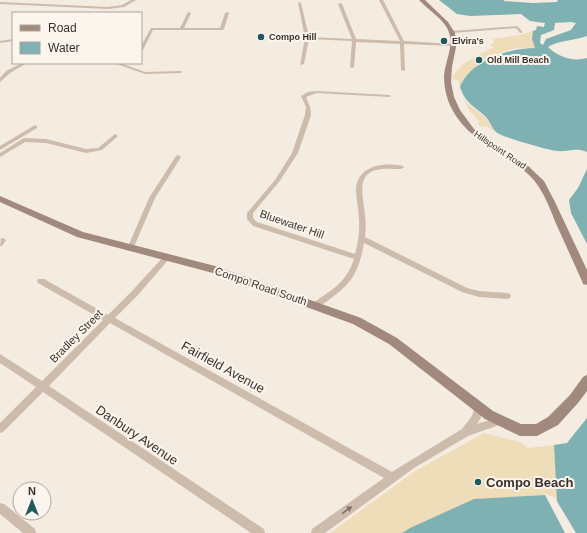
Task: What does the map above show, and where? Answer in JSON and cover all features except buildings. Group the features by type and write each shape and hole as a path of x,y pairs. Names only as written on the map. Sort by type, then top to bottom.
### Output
{"street":[{"path":"0,3 108,8 124,6 134,0"},
{"path":"381,0 402,42 403,70"},
{"path":"422,0 441,18 452,32 477,32 517,27 521,32"},
{"path":"299,3 306,38 302,64"},
{"path":"340,4 354,40 352,66"},
{"path":"182,28 189,13"},
{"path":"142,48 152,29 222,29 226,14"},
{"name":"Hillspoint Road","path":"452,32 453,45 447,78 451,98 457,114 464,124 482,140 527,168 537,179 548,196 587,281"},
{"path":"477,32 491,36"},
{"path":"306,38 453,45"},
{"path":"0,42 12,40"},
{"path":"0,81 8,72 23,64"},
{"path":"124,64 145,73 180,72"},
{"name":"Bluewater Hill","path":"357,257 255,224 250,219 250,213 277,181 295,152 308,114 308,107 303,96 310,92 317,92 389,96"},
{"path":"0,148 35,127"},
{"path":"0,155 24,140 46,141 86,151 100,149 115,136"},
{"path":"130,249 152,198 178,157"},
{"path":"316,305 345,282 352,271 363,239 364,226 359,186 362,177 368,171 377,168 401,167"},
{"name":"Compo Road South","path":"0,199 72,232 130,249 215,270 357,321 384,335 499,421"},
{"path":"363,239 465,290 479,294 507,296"},
{"path":"342,253 350,264 352,271"},
{"name":"Bradley Street","path":"0,429 110,318 167,257"},
{"name":"Fairfield Avenue","path":"41,281 110,318 391,478"},
{"name":"Danbury Avenue","path":"0,358 260,533"},
{"path":"316,533 391,478 466,432 499,421 525,431 545,426 562,412 587,381"},
{"path":"466,432 476,418 478,406"},
{"path":"0,508 31,533"}],"sand":[{"name":"Old Mill Beach","path":"533,31 532,39 535,48 515,48 487,59 468,74 460,87 458,80 452,79 455,73 465,63 494,47 490,45 494,43 493,39 520,35"},
{"path":"464,99 470,106 485,117 496,132 486,126 481,127 477,123 480,122 469,110"},
{"name":"Compo Beach","path":"484,433 520,442 528,448 554,445 557,502 545,495 474,499 402,533 330,533 415,471"}],"water":[{"path":"439,0 505,0 503,1 533,3 557,2 558,0 587,0 587,36 557,43 548,47 556,54 566,58 587,58 587,152 579,150 552,150 506,137 496,132 485,116 467,101 460,87 472,70 481,63 502,53 513,50 535,48 532,39 533,31 536,30 537,26 544,27 545,23 530,21 521,14 470,16 457,14","holes":["555,23 576,23 571,30 546,39 543,45 540,43 541,35 554,30"]},
{"path":"587,169 587,244 571,213 569,200 578,188"},
{"path":"587,418 587,533 402,533 474,499 545,495 557,502 554,445 567,443"}],"pier":[{"path":"544,493 555,498 576,533 565,533"}],"place":[{"name":"Compo Hill","path":"261,37"},
{"name":"Elvira's","path":"444,41"},
{"name":"Old Mill Beach","path":"479,60"},
{"name":"Compo Beach","path":"478,482"}]}
